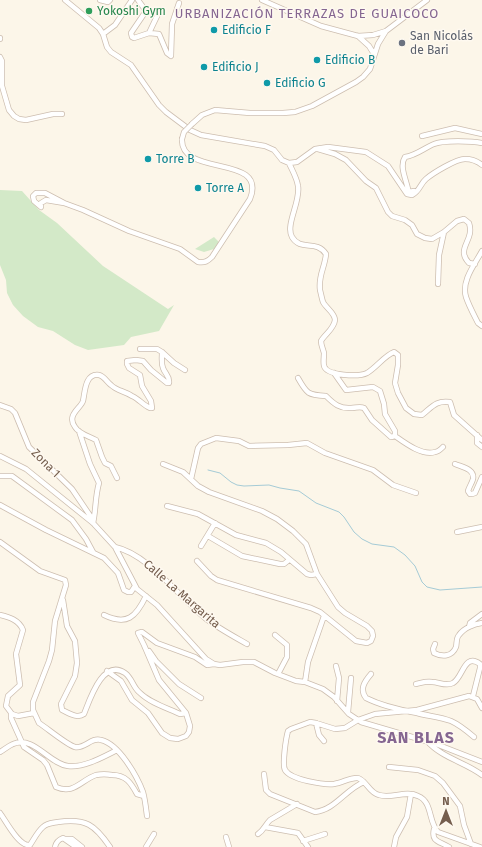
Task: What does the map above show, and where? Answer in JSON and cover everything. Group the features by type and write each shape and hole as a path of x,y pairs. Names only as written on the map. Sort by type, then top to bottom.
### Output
{"street":[{"path":"65,0 99,28 103,34 106,45 111,52 131,65 159,106 190,130 201,135 264,146 274,150 282,160 289,163 298,162 315,149 328,147 366,152 388,166 406,194 412,195 419,190 424,180 463,159 474,160 482,166"},
{"path":"100,0 106,2 110,0"},
{"path":"103,34 115,25 132,0"},
{"path":"138,0 146,10 131,36 134,38 149,33 159,34 167,53 171,56 172,24 179,4"},
{"path":"262,0 321,26 358,36 373,35 386,31 427,0"},
{"path":"149,33 159,12"},
{"path":"64,203 46,200 41,203 41,207 34,201 33,198 36,193 44,193 129,231 180,249 198,262 207,261 212,257 250,199 253,189 252,181 247,175 199,160 188,155 184,150 182,139 184,132 202,115 215,110 283,113 299,111 312,106 360,79 370,69 378,44 386,31"},
{"path":"358,36 369,46 374,54"},
{"path":"0,57 2,61 2,86 10,110 14,116 19,119 26,120 53,114 62,114"},
{"path":"422,136 455,128 482,134"},
{"path":"414,191 410,192 408,189 402,166 403,160 406,157 412,156 435,143 482,143"},
{"path":"315,149 335,154 346,160 366,181 376,188 388,212 392,216 405,220 412,225 417,234 425,238 432,239 444,232 457,221 464,220 469,222 471,230 463,250 465,259 469,263 475,264"},
{"path":"289,163 298,185 298,198 290,230 292,238 298,243 323,248 326,254 325,262 320,274 320,289 323,302 333,314 335,320 332,328 323,338 322,345 324,366 327,370 334,373 352,375 366,373 394,352 398,355 395,383 406,408 414,414 422,415 436,402 450,402 454,415 482,440"},
{"path":"438,284 439,255 444,232"},
{"path":"482,251 465,285 466,296 478,323 482,326"},
{"path":"140,349 157,349 185,370"},
{"path":"117,478 111,466 102,458 96,440 79,432 75,428 73,423 74,412 83,402 85,386 89,379 96,375 102,376 117,390 130,394 146,407 152,408 151,401 142,386 140,375 129,368 127,361 143,361 151,370 169,383 169,376 162,365 162,352"},
{"path":"334,373 346,390 373,387 380,391 385,414 395,431 395,436"},
{"path":"298,378 305,390 313,396 326,396 342,408 361,406 372,420 391,437 395,436 409,446 433,453 444,447"},
{"name":"Zona 1","path":"0,405 11,409 15,413 29,447 72,489 91,517 92,523"},
{"path":"79,432 90,464 99,483 96,496 96,512 92,523"},
{"path":"477,435 477,443 482,447"},
{"path":"191,479 198,448 201,444 216,438 239,441 249,446 307,443 325,453 373,470 393,485 416,493"},
{"path":"1,457 26,469 92,523 115,547 137,589 157,605 206,659 214,664"},
{"path":"163,464 183,472 198,486 209,492 262,511 277,519 293,531 306,544 317,574 338,607 345,613 368,626 372,631 373,636 368,643 356,641 324,616 311,608 217,580 211,576 197,561"},
{"path":"455,464 471,470 473,479 468,491 470,494 475,493 482,477"},
{"path":"0,476 12,476 72,520 86,539 93,552"},
{"path":"0,506 104,558 118,573 124,590 131,592 135,586"},
{"path":"167,506 198,514 236,535 266,543 281,552 307,574 317,574"},
{"path":"201,546 215,524"},
{"path":"457,532 482,527"},
{"path":"208,536 242,556 280,564 284,564 289,560"},
{"path":"0,542 40,571 65,580 66,585 63,598 55,621 52,650 33,702 34,713 39,723 73,746 82,746 95,739 108,742 117,750 131,767 138,780 144,796 147,816"},
{"name":"Calle La Margarita","path":"115,547 130,551 168,582 204,617 247,644"},
{"path":"104,615 121,621 128,619 135,615 146,596"},
{"path":"63,598 67,626 75,642 77,663 75,676 62,704 62,710 77,716 84,714 100,679 107,671 112,669 124,672 130,677 139,693 145,697 180,714 186,713"},
{"path":"469,628 470,623 482,614"},
{"path":"0,615 14,619 23,630 16,654 20,685 8,696 6,706 11,713 18,716 34,713"},
{"path":"305,682 308,662 324,616"},
{"path":"435,644 432,649 434,653 446,656 456,647 458,636 469,628 482,623"},
{"path":"107,671 121,680 132,700 148,713 162,733 170,738 178,739 186,736 189,732 189,718 159,680 138,633 142,632 164,647 195,657 207,665 254,662 278,674 322,689 361,722 427,741 482,762"},
{"path":"275,635 287,645 287,657 278,674"},
{"path":"144,645 156,661 179,684 201,698"},
{"path":"416,684 427,682 446,685 451,684 458,680 466,664 473,661 480,664 480,668 473,696"},
{"path":"336,666 339,678 337,701"},
{"path":"371,674 365,681 363,687 363,695 366,698 390,707 426,714 451,721 462,727 474,737"},
{"path":"348,712 351,678"},
{"path":"449,847 434,838 434,829 427,803 418,795 379,795 371,792 364,782 358,778 353,778 334,784 319,784 287,772 283,764 288,731 291,728 305,724 316,723 340,729 351,726 358,720 375,714 410,712 463,697 473,696 477,699 482,708"},
{"path":"11,713 11,718 24,747 43,760 47,765 56,787 67,790 74,788 98,774 119,775 124,777 132,784 137,794 144,796"},
{"path":"316,723 319,734 324,741"},
{"path":"427,741 438,752 472,768 482,775"},
{"path":"0,752 11,744 21,742 37,748 56,762 68,766 78,766 117,750"},
{"path":"389,767 418,770 436,776 460,806 464,825 471,844"},
{"path":"264,774 266,790 270,794 311,811 320,812 338,802 357,785 364,782"},
{"path":"394,847 396,838 407,817 411,794"},
{"path":"258,834 263,831 270,820 297,804"},
{"path":"0,813 16,836 26,846 30,845 42,827 46,824 74,821 88,824 97,830 110,847"},
{"path":"265,827 294,831 298,833 308,847"},
{"path":"434,829 438,832 480,847"},
{"path":"146,847 154,834"},
{"path":"303,841 325,834"},
{"path":"226,837 229,847"},
{"path":"55,847 58,840 63,838 72,840 82,847"},
{"path":"65,839 76,847"}],"green space":[{"path":"0,190 22,191 39,210 57,223 103,266 168,309 174,305 159,331 131,337 124,345 88,350 75,345 53,331 38,327 23,316 13,305 7,293 6,280 0,265"},
{"path":"214,237 219,242 214,249 204,252 195,249"}],"waterway":[{"path":"208,470 220,473 237,485 269,485 299,491 316,503 339,512 354,532 362,539 372,544 394,547 405,555 415,566 422,582 427,587 440,590 482,587"}],"place":[{"name":"Yokoshi Gym","path":"89,11"},
{"name":"Edificio F","path":"214,30"},
{"name":"San Nicolás de Bari","path":"402,43"},
{"name":"Edificio B","path":"317,60"},
{"name":"Edificio J","path":"204,67"},
{"name":"Edificio G","path":"267,83"},
{"name":"Torre B","path":"148,159"},
{"name":"Torre A","path":"198,188"}],"district":[{"name":"URBANIZACIÓN TERRAZAS DE GUAICOCO","path":"307,13"},
{"name":"SAN BLAS","path":"416,737"}]}
